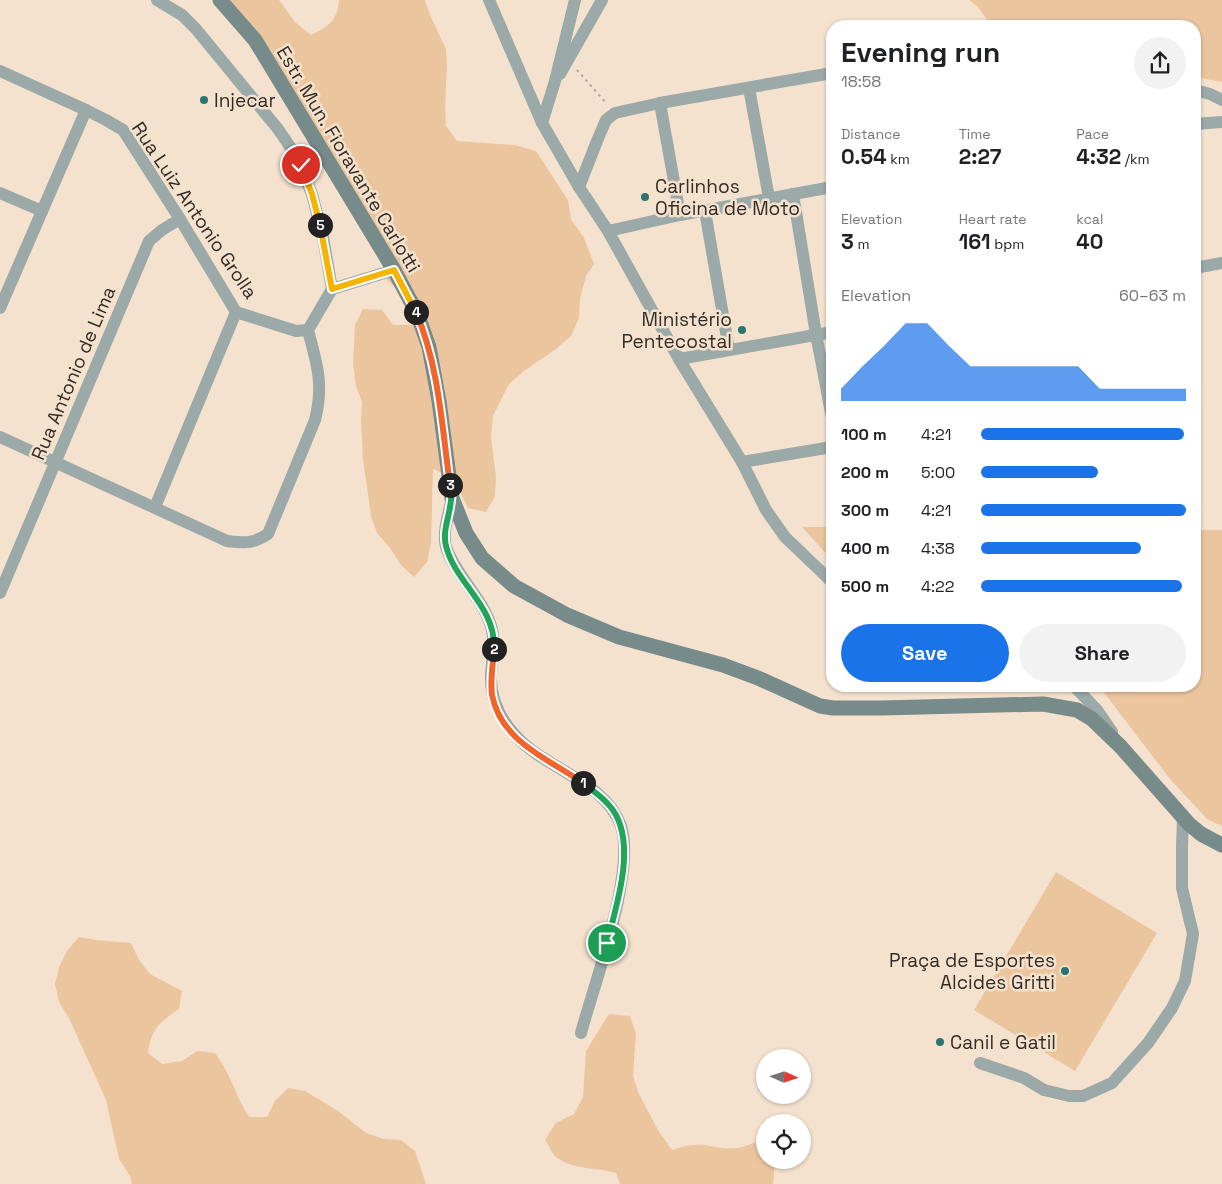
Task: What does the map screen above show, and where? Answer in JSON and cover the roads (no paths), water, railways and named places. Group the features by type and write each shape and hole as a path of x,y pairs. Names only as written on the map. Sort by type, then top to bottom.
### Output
{"street":[{"path":"0,437 227,540 244,543 256,541 268,534 315,420 319,404 320,376 308,330 332,289 323,237 312,194 297,157 278,129 196,29 182,15 157,0"},
{"name":"Estr. Mun. Fioravante Carlotti","path":"220,0 254,40 394,270 417,313 429,347 439,401 452,498 466,533 482,558 514,586 567,615 619,637 758,678 820,706 834,708 1043,704 1063,706 1077,710 1092,719 1121,747 1184,818 1201,834 1222,845"},
{"path":"489,0 542,124 579,187 608,231 679,360 742,462 766,510 785,538 826,576"},
{"path":"542,124 556,81 575,0"},
{"path":"556,81 602,0"},
{"name":"Rua Luiz Antonio Grolla","path":"0,71 86,110 123,130 236,312 296,331 308,330"},
{"path":"579,187 596,140 606,120 615,113 660,103 826,74"},
{"path":"749,88 769,198"},
{"path":"1201,92 1222,100"},
{"path":"660,103 680,215"},
{"path":"0,308 86,110"},
{"path":"1201,124 1222,122"},
{"path":"608,231 680,215 826,188"},
{"path":"0,193 42,211"},
{"path":"793,194 826,386"},
{"path":"706,211 729,350"},
{"name":"Rua Antonio de Lima","path":"0,593 149,240 180,219"},
{"path":"1201,267 1222,264"},
{"path":"332,289 394,270"},
{"path":"155,507 236,312"},
{"path":"679,360 826,333"},
{"path":"742,462 826,447"},
{"path":"452,498 445,536 446,546 453,561 485,612 491,626 494,641 491,677 492,695 497,711 516,737 530,750 572,776 608,803 616,814 621,827 624,857 618,898 581,1033"},
{"path":"1080,692 1096,710 1121,747"},
{"path":"980,1063 1024,1078 1044,1090 1069,1096 1083,1096 1112,1083 1133,1060 1172,1008 1185,981 1193,934 1182,888 1184,818"}],"place":[{"name":"Injecar","path":"204,100"},
{"name":"Carlinhos Oficina de Moto","path":"645,197"},
{"name":"Ministério Pentecostal","path":"742,330"},
{"name":"Praça de Esportes Alcides Gritti","path":"1065,971"},
{"name":"Canil e Gatil","path":"940,1042"}]}
